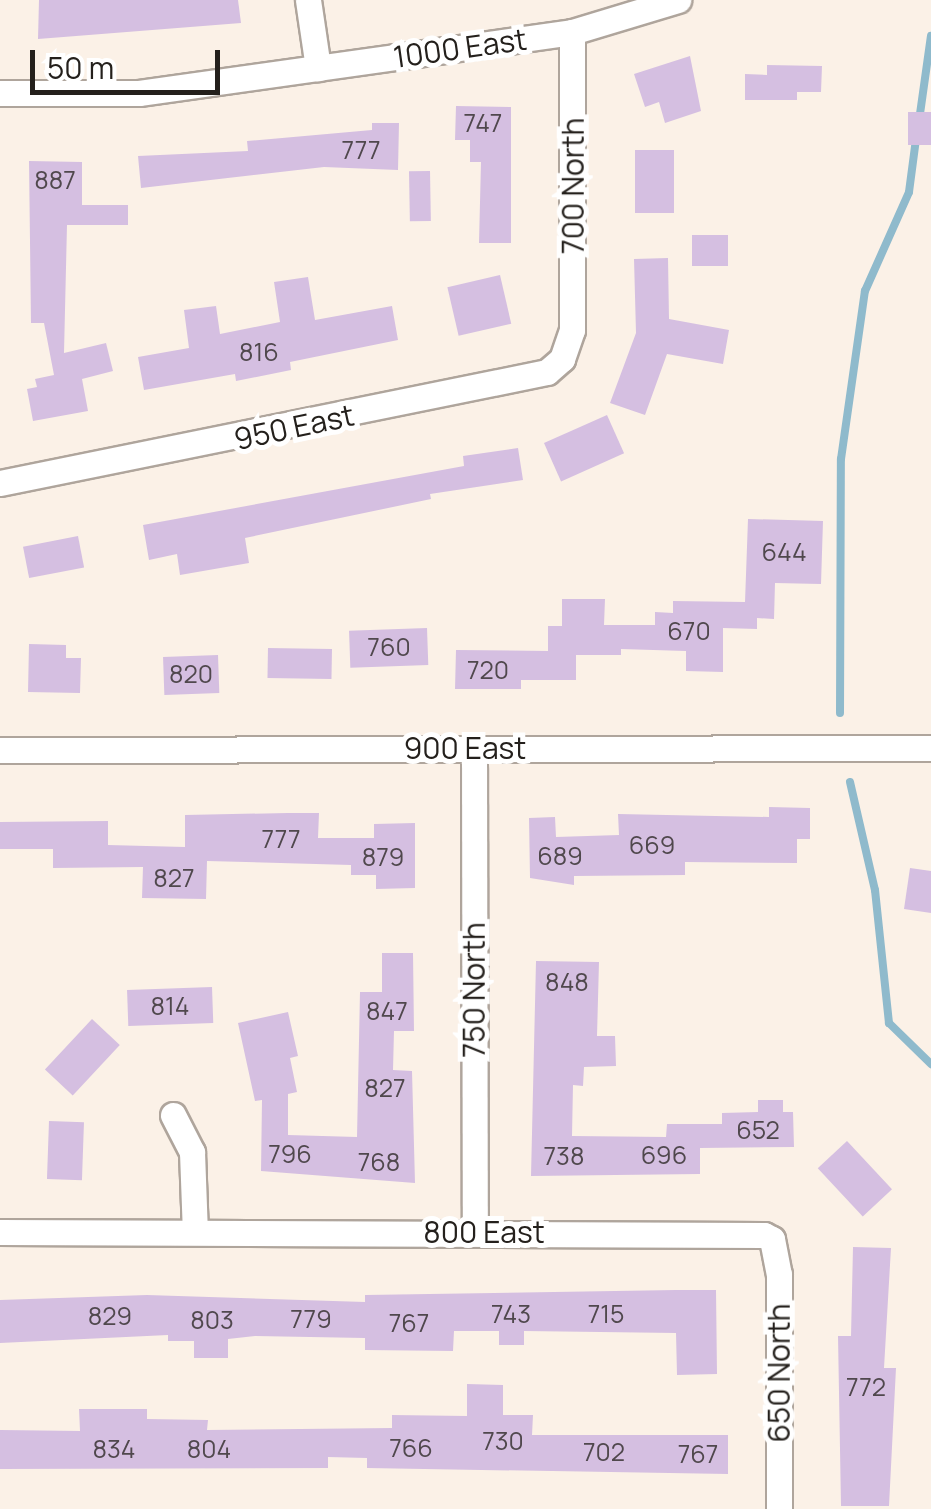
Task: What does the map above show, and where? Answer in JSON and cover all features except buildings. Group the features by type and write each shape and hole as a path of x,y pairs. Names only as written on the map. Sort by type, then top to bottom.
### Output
{"street":[{"path":"308,0 318,68"},
{"name":"1000 East","path":"0,93 139,93 572,32 678,0"},
{"name":"700 North","path":"570,340 572,32"},
{"name":"950 East","path":"0,483 529,380 554,366 570,340"},
{"name":"750 North","path":"474,748 474,1232"},
{"name":"900 East","path":"0,750 931,748"},
{"path":"172,1115 192,1152 195,1232"},
{"name":"800 East","path":"0,1232 744,1232 772,1238"},
{"name":"650 North","path":"772,1238 779,1274 779,1509"}],"waterway":[{"path":"919,121 931,36"},
{"path":"840,713 841,459 865,291 909,192 916,139"},
{"path":"850,782 875,890 889,1023 931,1064"}]}
